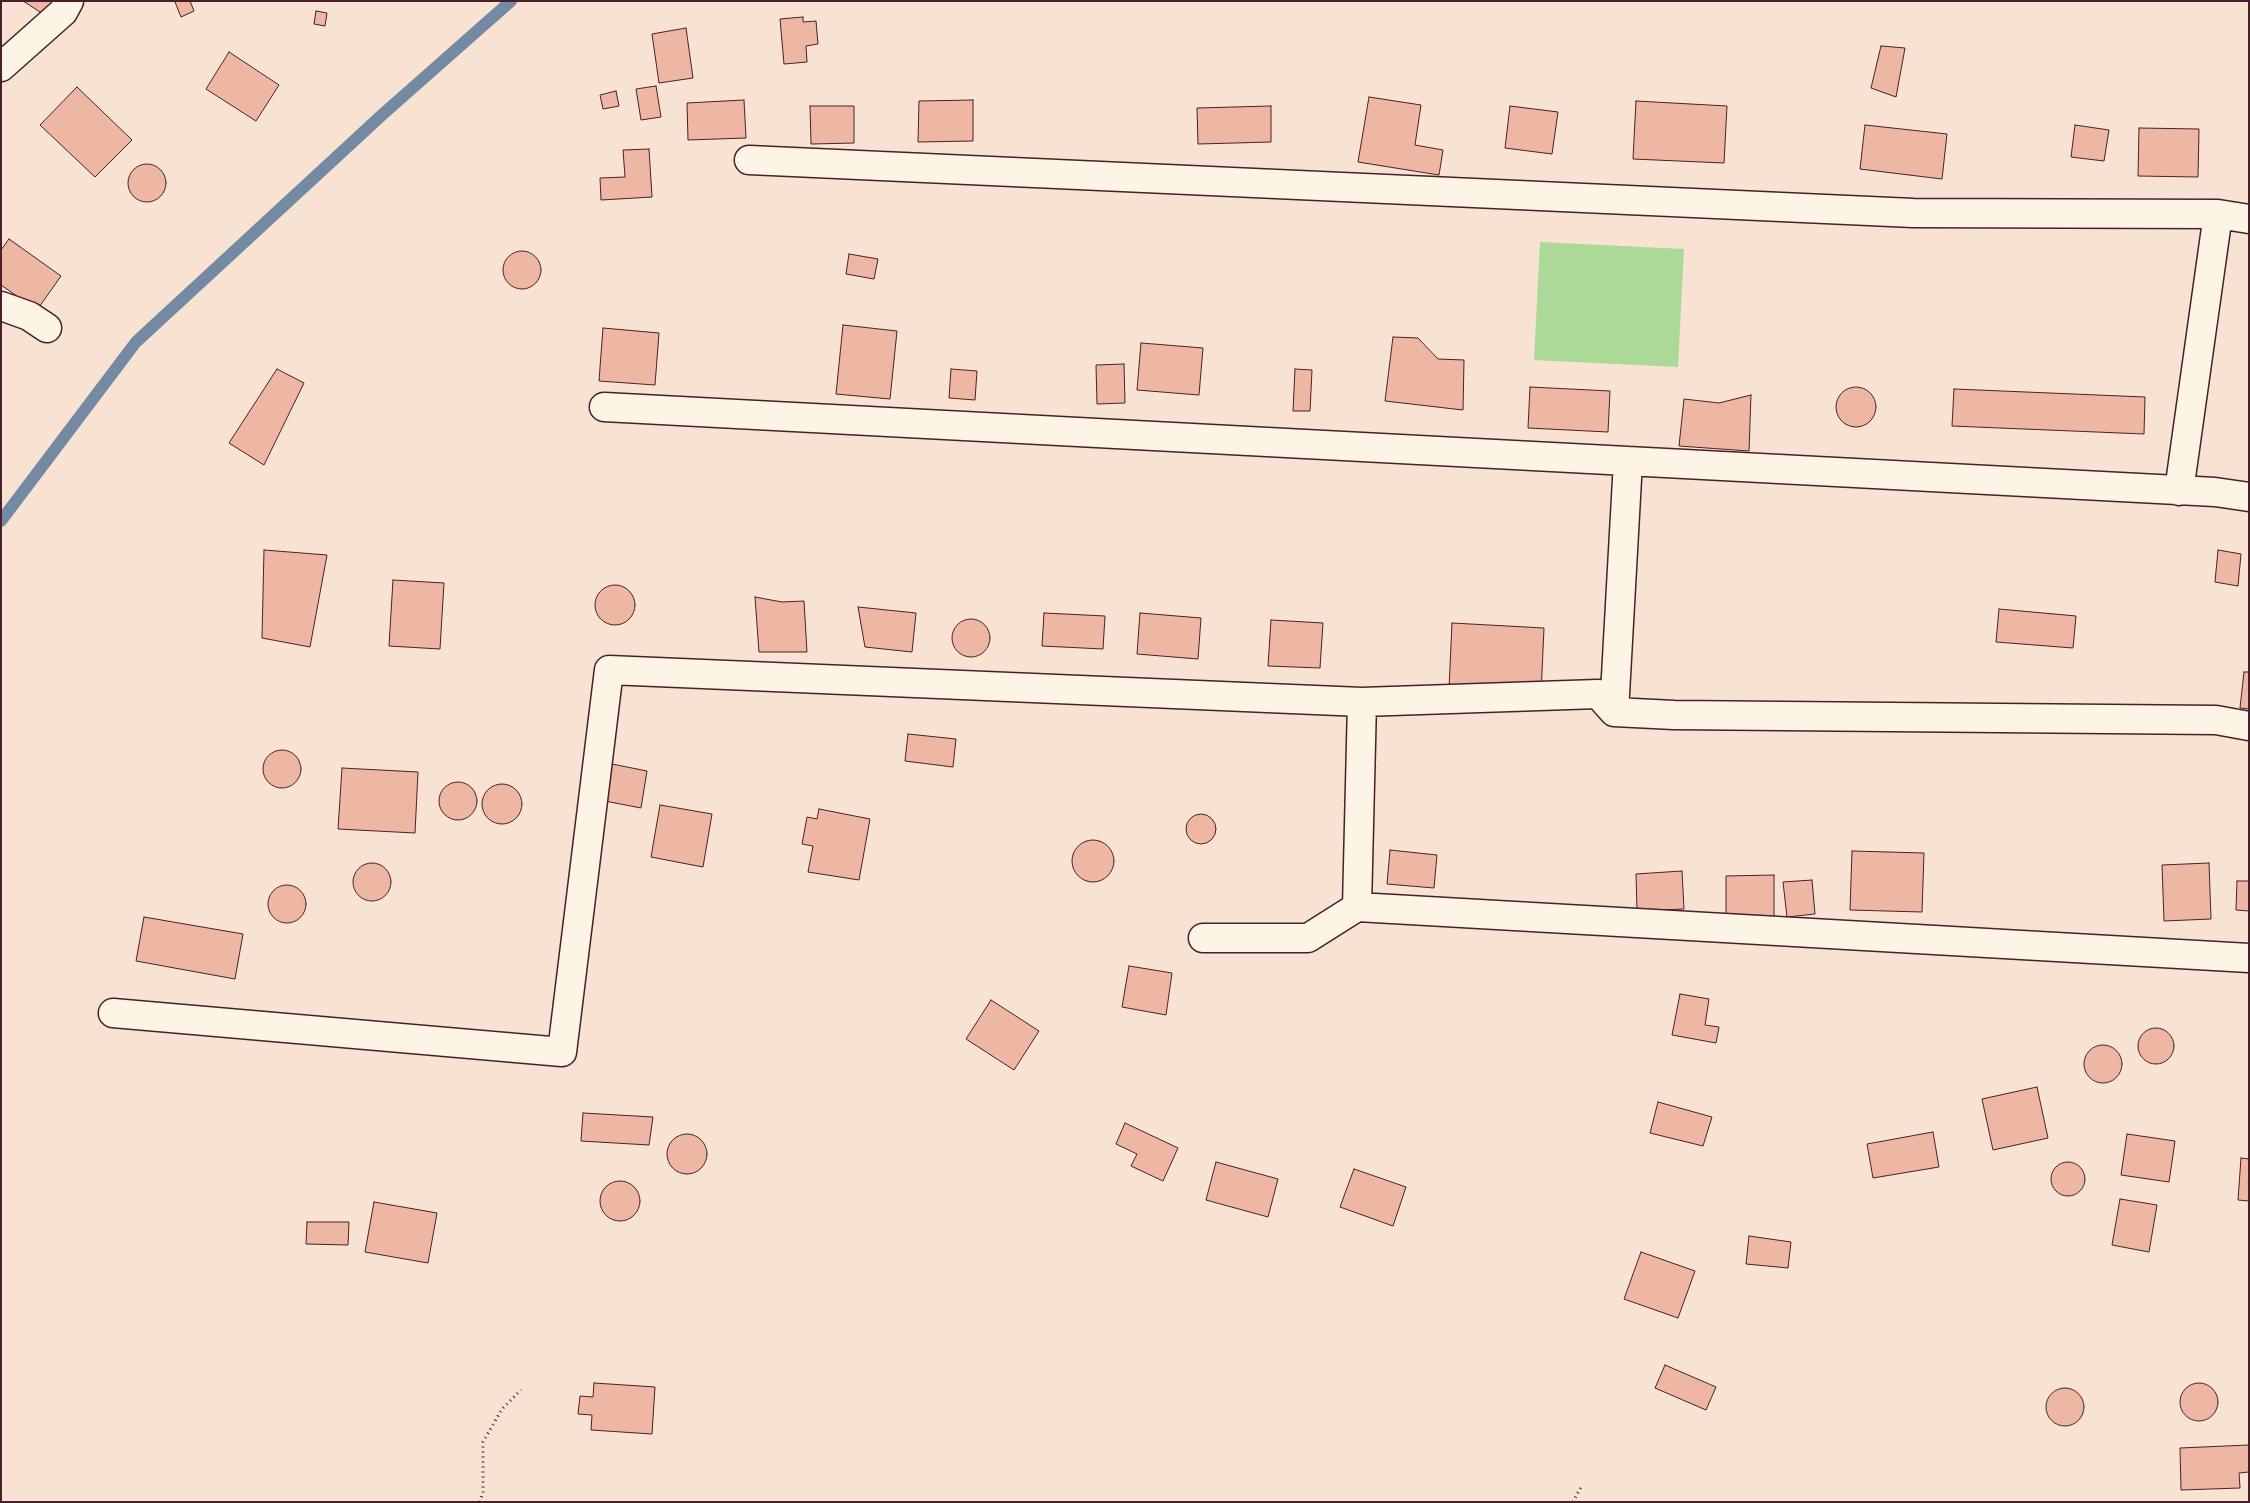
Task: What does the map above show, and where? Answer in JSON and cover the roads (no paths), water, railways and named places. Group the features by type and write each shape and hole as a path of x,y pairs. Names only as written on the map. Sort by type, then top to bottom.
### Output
{"street":[{"path":"1,67 63,12 69,1"},
{"path":"749,160 1913,213 2218,214 2249,219"},
{"path":"2179,491 2218,214"},
{"path":"1,306 30,316 47,328"},
{"path":"604,407 2215,492 2249,497"},
{"path":"1614,712 1628,461"},
{"path":"113,1013 562,1052 609,670 1362,702 1598,694 1614,712 1674,715 2216,720 2249,726"},
{"path":"1357,907 1362,702"},
{"path":"1202,938 1308,938 1357,907 2249,958"}],"waterway":[{"path":"1,521 136,342 383,114 511,1"}]}
